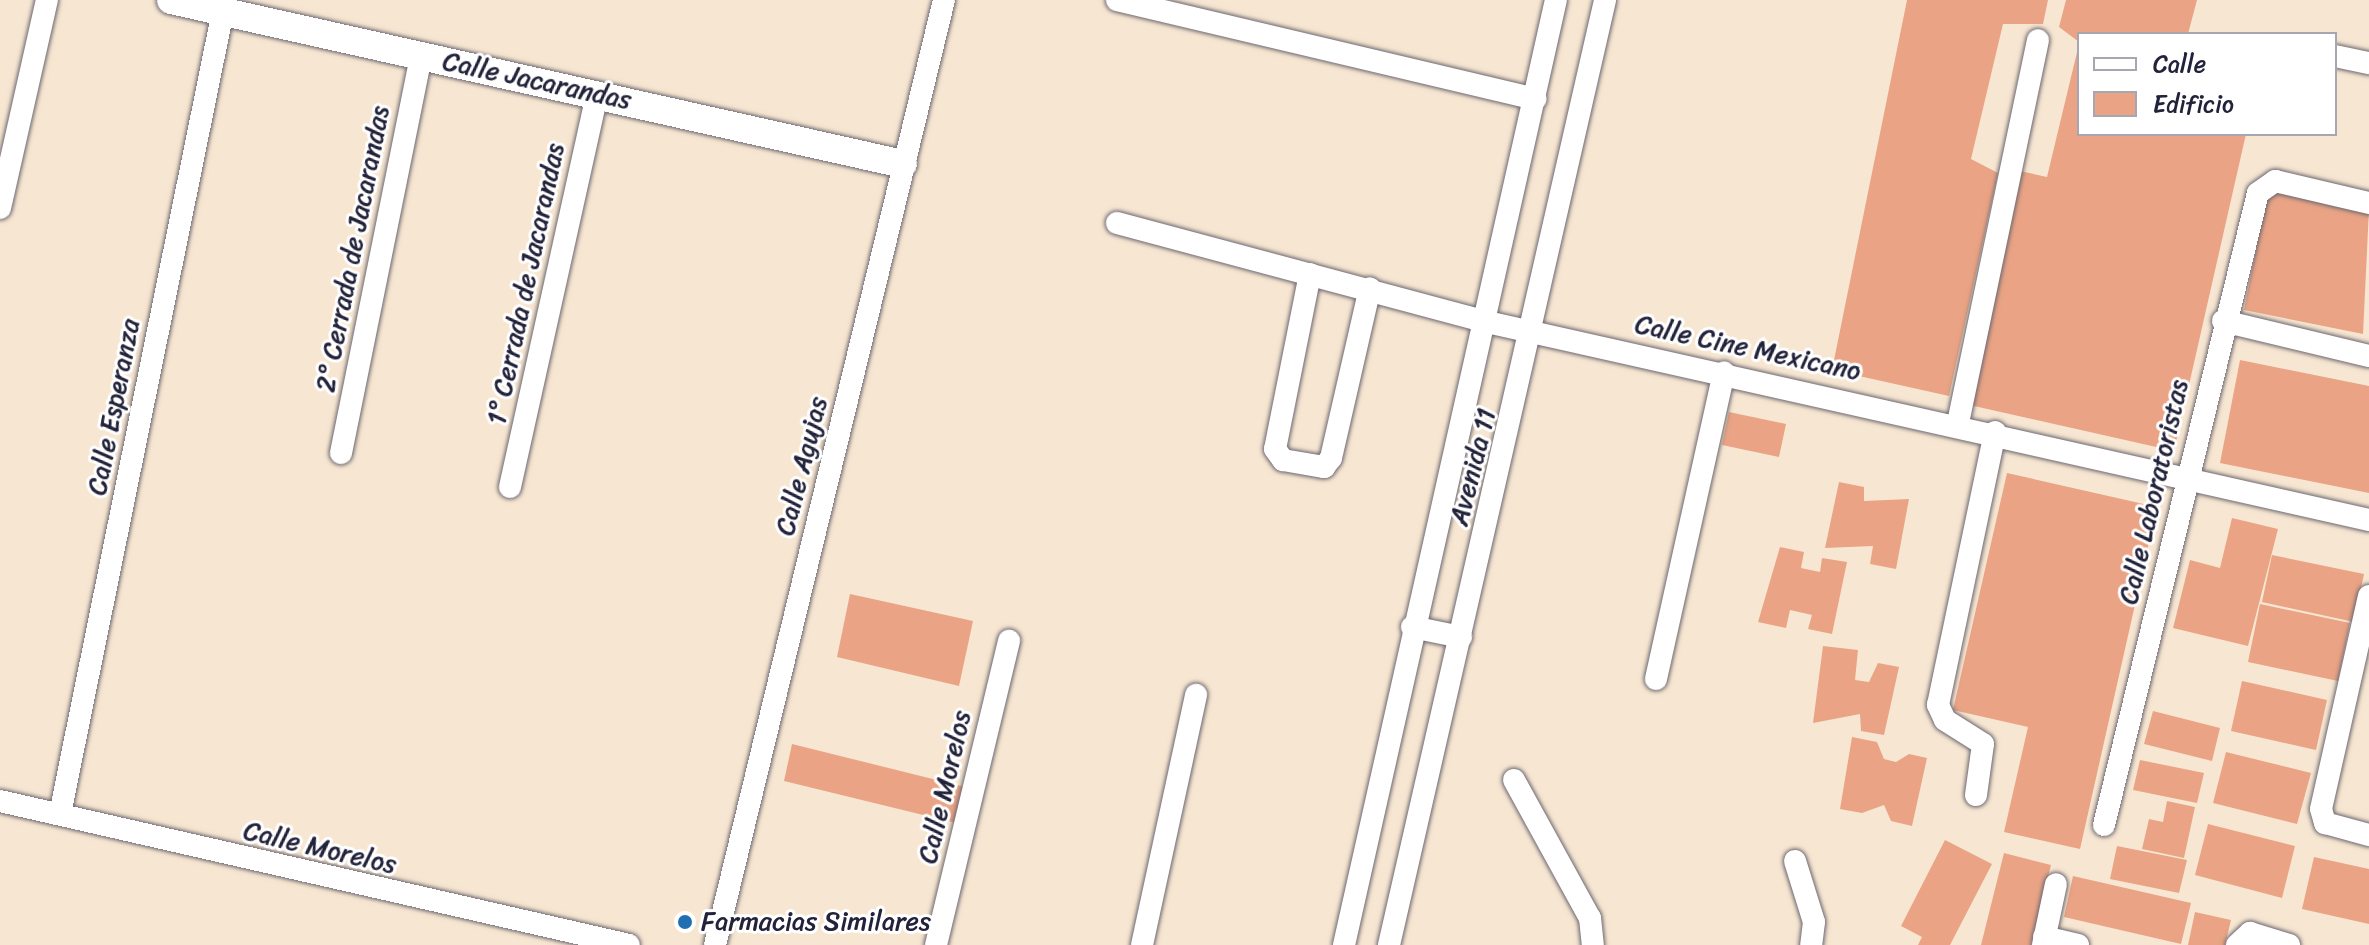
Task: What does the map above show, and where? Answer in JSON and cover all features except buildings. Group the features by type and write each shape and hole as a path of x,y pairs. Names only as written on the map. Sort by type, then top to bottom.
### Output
{"street":[{"path":"0,208 47,0"},
{"name":"Calle Jacarandas","path":"171,0 903,164"},
{"name":"Calle Agujas","path":"715,945 944,0"},
{"path":"1117,0 1535,99"},
{"name":"Avenida 11","path":"1344,945 1412,627 1487,322 1556,0"},
{"name":"Avenida 11","path":"1389,945 1535,330 1605,0"},
{"name":"Calle Esperanza","path":"60,814 223,11"},
{"path":"1958,423 2038,40"},
{"name":"2° Cerrada de Jacarandas","path":"341,453 421,55"},
{"path":"2337,56 2369,63"},
{"name":"1° Cerrada de Jacarandas","path":"510,487 597,94"},
{"name":"Calle Laboratoristas","path":"2104,825 2223,321 2258,193 2275,181 2369,203"},
{"name":"Calle Cine Mexicano","path":"1117,223 1370,288 1487,322 1958,423 2369,520"},
{"path":"1310,274 1275,449 1283,460 1324,467 1331,458 1370,288"},
{"path":"2223,321 2369,356"},
{"path":"1656,679 1724,372"},
{"path":"1976,795 1983,744 1945,720 1938,705 1995,432"},
{"path":"2369,596 2321,809 2325,823 2369,835"},
{"path":"1412,627 1461,637"},
{"name":"Calle Morelos","path":"936,945 1009,641"},
{"path":"1142,945 1196,695"},
{"path":"1514,780 1590,918 1593,945"},
{"name":"Calle Morelos","path":"0,801 629,945"},
{"path":"1795,861 1814,922 1811,945"},
{"path":"2056,884 2044,941 2078,945"},
{"path":"2237,945 2250,933 2289,945"}],"place":[{"name":"Farmacias Similares","path":"685,922"}]}
